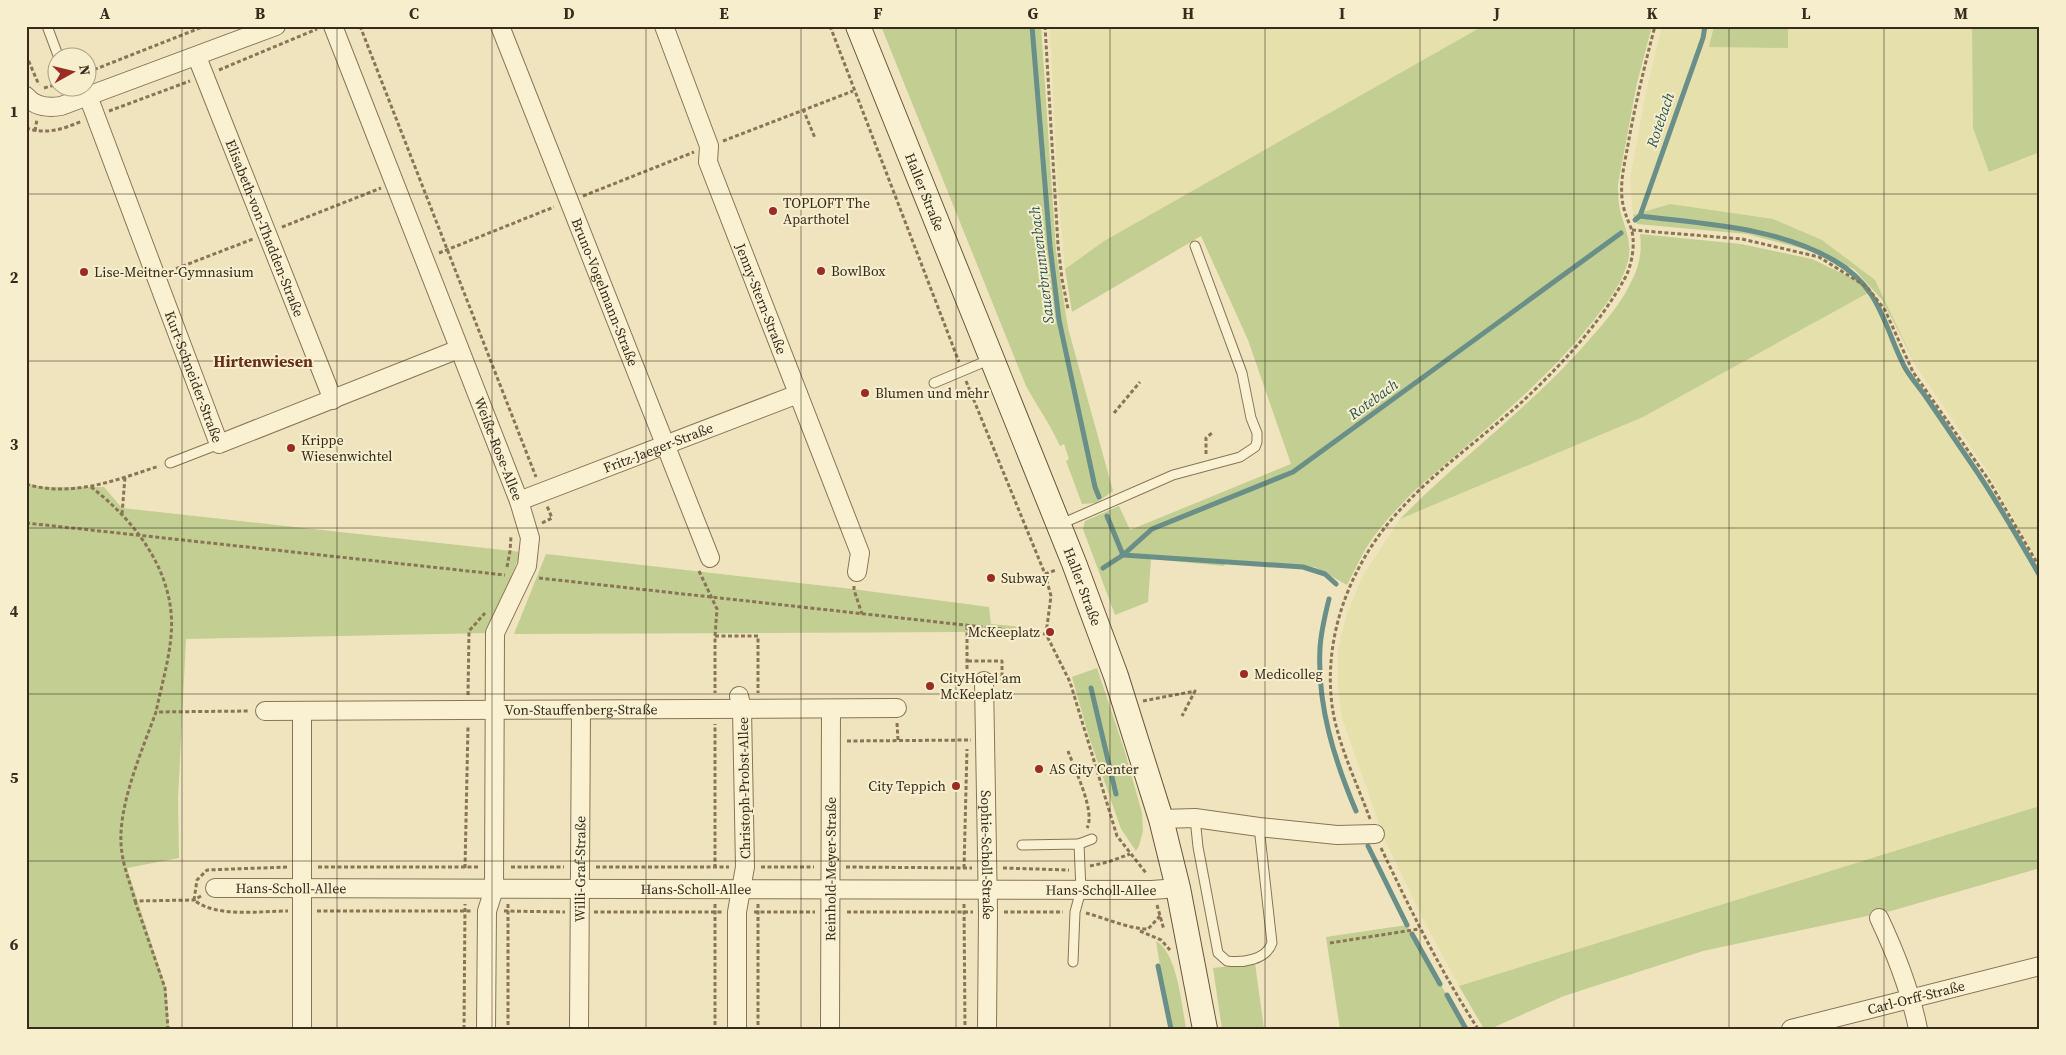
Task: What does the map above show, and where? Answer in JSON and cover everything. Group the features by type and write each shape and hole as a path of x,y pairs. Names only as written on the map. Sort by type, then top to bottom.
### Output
{"main road":[{"name":"Haller Straße","path":"858,26 1058,525 1116,676 1160,819 1178,888 1206,1029"}],"street":[{"path":"98,89 197,57 276,26"},
{"name":"Bruno-Vogelmann-Straße","path":"500,26 710,558"},
{"name":"Jenny-Stern-Straße","path":"664,26 709,146 708,162 860,553 856,572"},
{"name":"Weiße-Rose-Allee","path":"325,28 424,260 519,501 530,538 527,566 495,633 494,867 501,889 487,911 486,1029"},
{"name":"Elisabeth-von-Thadden-Straße","path":"197,57 333,400"},
{"path":"26,96 40,106 51,108 72,98"},
{"name":"Kurt-Schneider-Straße","path":"81,98 96,116 219,444 459,349"},
{"name":"Fritz-Jaeger-Straße","path":"519,501 798,394"},
{"name":"Sophie-Scholl-Straße","path":"976,681 986,740 987,1029"},
{"name":"Von-Stauffenberg-Straße","path":"265,711 715,709 741,703 831,709 897,708"},
{"name":"Christoph-Probst-Allee","path":"738,1029 737,912 745,867 741,703"},
{"name":"Reinhold-Meyer-Straße","path":"830,1029 831,709"},
{"name":"Willi-Graf-Straße","path":"579,1029 581,710"},
{"path":"302,711 302,1029"},
{"path":"1160,819 1195,818 1337,835 1375,834"},
{"name":"Hans-Scholl-Allee","path":"215,888 1152,890 1178,888"},
{"path":"1879,918 1896,953 1912,999 1918,1029"},
{"name":"Carl-Orff-Straße","path":"1791,1029 2040,966"}],"lane":[{"path":"47,26 55,48"},
{"path":"1058,525 1173,475 1233,460 1248,453 1257,442 1257,434 1251,418 1242,373 1195,246"},
{"path":"934,383 991,359"},
{"path":"170,462 219,444"},
{"path":"1195,818 1198,847 1218,953 1227,961 1259,958 1265,955 1272,943 1259,827"},
{"path":"1022,845 1079,844 1092,840"},
{"path":"1073,962 1075,912 1081,890 1079,844"}],"path":[{"path":"98,68 205,26"},
{"path":"320,38 325,26"},
{"path":"360,26 552,518 538,524"},
{"path":"830,26 853,92 1044,574 1051,596 1046,634 1070,682 1117,836 1146,873 1165,933"},
{"path":"1045,26 1058,244 1068,309"},
{"path":"1478,1029 1449,984 1420,929 1375,834 1336,724 1332,704 1331,654 1336,627 1346,596 1368,551 1398,511 1563,362 1591,329 1627,275 1633,250 1632,230 1624,211 1621,184 1640,84 1655,26"},
{"path":"26,128 47,132 59,130 205,76 325,28"},
{"path":"26,55 38,84 44,88 48,87"},
{"path":"424,260 803,109 853,92"},
{"path":"803,109 816,138"},
{"path":"375,180 382,198"},
{"path":"1632,230 1742,239 1818,257 1867,287 1884,310 1913,372 1988,479 2040,568"},
{"path":"1114,413 1140,382"},
{"path":"1207,466 1205,442 1212,433"},
{"path":"26,484 41,488 91,487 170,462"},
{"path":"122,514 125,477"},
{"path":"91,487 122,514 139,535 160,569 170,601 171,636 156,712 128,793 121,829 122,852 135,901 164,988 168,1029"},
{"path":"26,523 1046,634"},
{"path":"501,584 510,551 511,528"},
{"path":"710,558 698,570 717,609 715,636 715,1029"},
{"path":"856,572 854,590 862,614"},
{"path":"464,1029 469,631 490,608"},
{"path":"967,626 967,662 976,681"},
{"path":"967,662 1002,661"},
{"path":"1143,701 1195,691 1182,716"},
{"path":"156,712 265,711"},
{"path":"965,1029 964,868 967,730"},
{"path":"831,741 986,740"},
{"path":"1068,750 1089,810 1090,824 1079,844"},
{"path":"508,1029 508,912 501,889 508,867 831,867 1069,870 1108,862 1130,854"},
{"path":"194,900 197,880 207,870 235,867 494,867"},
{"path":"135,901 194,900 215,888"},
{"path":"194,900 202,907 220,911 1075,912 1110,919 1137,929 1161,940 1170,950"},
{"path":"1137,929 1148,929 1160,916"},
{"path":"1330,943 1420,929"},
{"path":"1168,942 1173,959"},
{"path":"26,1025 28,1029"}],"shaded area":[{"path":"1050,26 1483,26 1104,241 1065,269 1057,177"},
{"path":"1662,26 1714,26 1710,47 1787,48 1788,26 1972,26 1973,128 1989,172 2040,152 2040,565 1986,469 1916,366 1875,280 1822,240 1670,204 1633,215 1630,179 1646,92"},
{"path":"1868,293 1880,303 1907,368 1985,480 2040,578 2040,806 1459,986 1423,919 1384,838 1342,718 1338,688 1338,649 1346,616 1362,577 1400,519 1643,417"}],"green space":[{"path":"881,26 1041,26 1056,251 1068,328 1113,491 1096,503 1082,504 1066,461 1069,459 1064,444 1060,446 1026,386"},
{"path":"1483,26 1652,26 1637,83 1618,184 1619,206 1628,237 1629,248 1628,261 1621,280 1603,308 1561,359 1513,405 1413,492 1394,512 1370,542 1347,585 1315,567 1227,560 1224,566 1151,559 1148,602 1115,615 1083,529 1085,521 1119,506 1130,530 1291,464 1248,340 1201,236 1072,312 1065,269 1104,241"},
{"path":"1714,26 1788,26 1788,48 1709,47"},
{"path":"1972,26 2040,26 2040,152 1989,172 1973,128"},
{"path":"1670,204 1773,219 1822,240 1875,280 1916,366 1883,301 1854,269 1808,250 1747,234 1637,224 1633,215"},
{"path":"1640,234 1741,244 1812,259 1858,281 1868,293 1643,417 1400,519 1544,387 1602,326 1624,295 1635,273 1640,256"},
{"path":"26,483 41,487 104,487 122,508 521,552 488,633 186,639 178,799 179,858 127,868 166,988 169,1029 26,1029"},
{"path":"546,554 852,589 989,607 991,624 1023,627 1022,637 962,632 514,634"},
{"path":"1097,668 1124,749 1142,813 1143,831 1136,851 1121,829 1089,737 1072,677"},
{"path":"2040,806 2040,868 1891,911 1703,951 1564,996 1490,1029 1484,1029 1459,986"},
{"path":"1407,925 1466,1029 1340,1029 1326,937"},
{"path":"1156,941 1169,956 1174,968 1186,1029 1170,1029"},
{"path":"1255,963 1264,1029 1222,1029 1213,968"}],"waterway":[{"name":"Sauerbrunnenbach","path":"1032,26 1050,246 1059,320 1095,487 1099,497"},
{"name":"Rotebach","path":"1635,220 1640,216 1703,38 1705,26"},
{"path":"1640,216 1715,225 1765,234 1813,250 1835,261 1850,272 1872,295 1906,370 1980,477 2040,576"},
{"name":"Rotebach","path":"1103,568 1123,555 1152,529 1293,472 1621,233"},
{"name":"Sauerbrunnenbach","path":"1107,516 1123,555"},
{"path":"1123,555 1303,567 1325,574 1336,584"},
{"path":"1329,599 1323,623 1321,642 1321,690 1334,752 1356,811"},
{"name":"Sauerbrunnenbach","path":"1091,688 1116,794"},
{"path":"1368,846 1407,925"},
{"path":"1412,934 1440,984"},
{"name":"Sauerbrunnenbach","path":"1158,966 1171,1029"},
{"path":"1447,995 1466,1029"}],"place":[{"name":"TOPLOFT The Aparthotel","path":"773,211"},
{"name":"BowlBox","path":"821,271"},
{"name":"Lise-Meitner-Gymnasium","path":"84,272"},
{"name":"Blumen und mehr","path":"865,393"},
{"name":"Krippe Wiesenwichtel","path":"291,448"},
{"name":"Subway","path":"991,578"},
{"name":"McKeeplatz","path":"1050,632"},
{"name":"Medicolleg","path":"1244,674"},
{"name":"CityHotel am McKeeplatz","path":"930,686"},
{"name":"AS City Center","path":"1039,769"},
{"name":"City Teppich","path":"956,786"}],"district":[{"name":"Hirtenwiesen","path":"263,361"}]}
